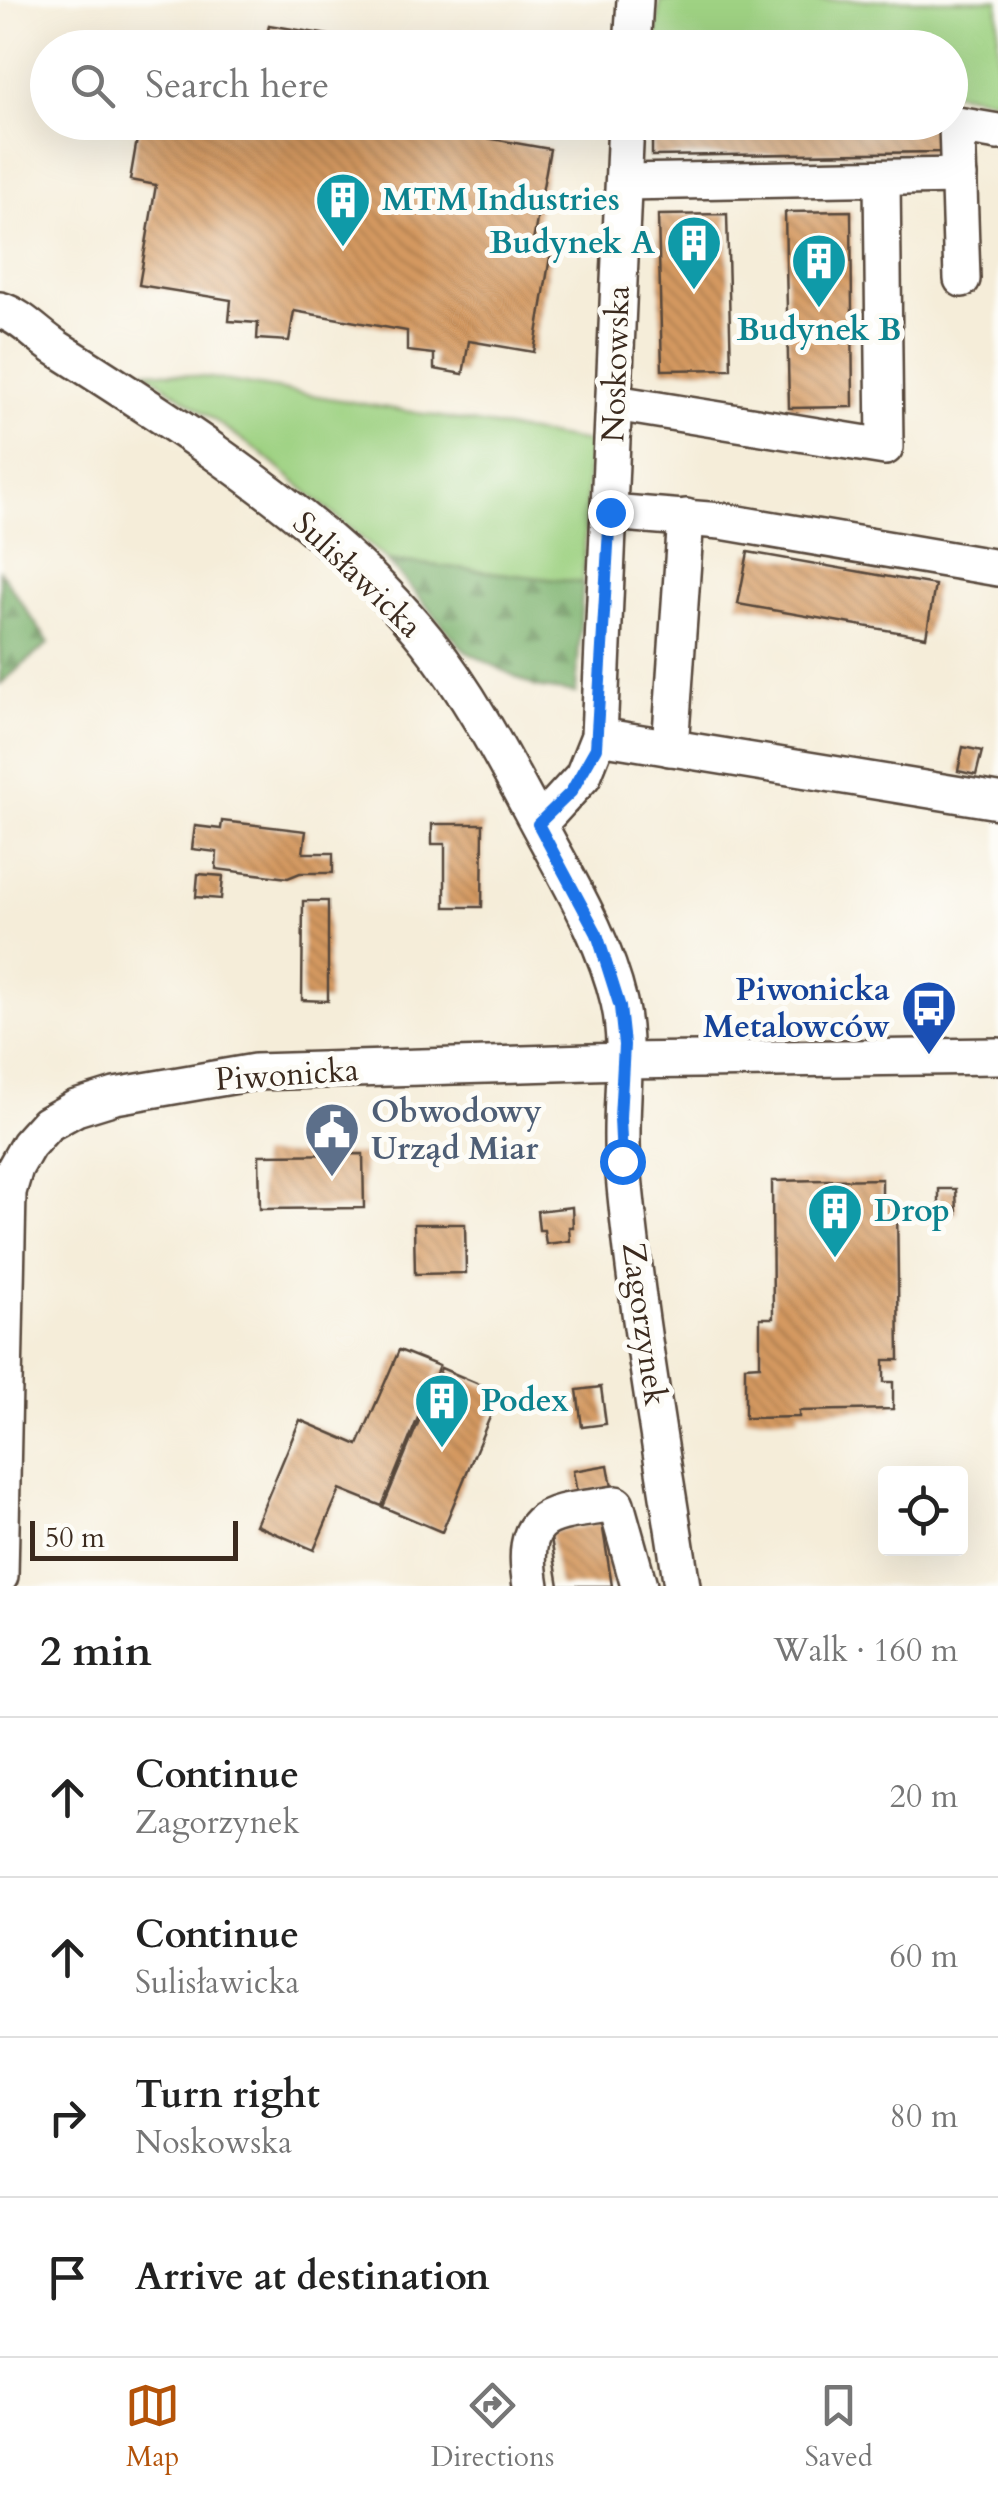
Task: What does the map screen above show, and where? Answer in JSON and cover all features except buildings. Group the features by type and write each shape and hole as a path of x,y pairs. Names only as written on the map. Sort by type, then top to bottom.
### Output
{"street":[{"path":"634,30 636,0"},
{"path":"968,127 998,132"},
{"name":"Noskowska","path":"538,824 583,776 599,736 625,140"},
{"path":"958,140 962,280"},
{"path":"624,182 959,176"},
{"path":"615,403 885,447 882,178"},
{"name":"Sulisławicka","path":"3,307 249,476 390,598 427,641 465,694 538,824 607,960 622,1017 624,1061"},
{"path":"610,512 686,517 998,568"},
{"path":"670,748 686,517"},
{"path":"599,736 998,802"},
{"name":"Piwonicka","path":"0,1576 8,1192 28,1145 48,1124 76,1108 115,1096 255,1072 624,1061 998,1056"},
{"name":"Zagorzynek","path":"624,1061 620,1118 625,1188 682,1586"},
{"path":"531,1586 526,1555 534,1528 544,1519 669,1498"},
{"path":"616,1504 639,1586"}],"green space":[{"path":"660,0 998,0 998,100 968,95 968,30 657,30"},
{"path":"143,370 589,442 583,583 387,560 261,453"},
{"path":"387,560 583,583 576,693 536,687 465,651"},
{"path":"0,571 49,643 0,684"}],"place":[{"name":"MTM Industries","path":"343,249"},
{"name":"Budynek A","path":"694,292"},
{"name":"Budynek B","path":"819,310"},
{"name":"Piwonicka Metalowców","path":"929,1057"},
{"name":"Obwodowy Urząd Miar","path":"332,1179"},
{"name":"Drop","path":"835,1260"},
{"name":"Podex","path":"442,1450"}],"route":[{"path":"610,512 599,736 583,776 538,824 597,934 620,1007 624,1027 622,1161"}]}
